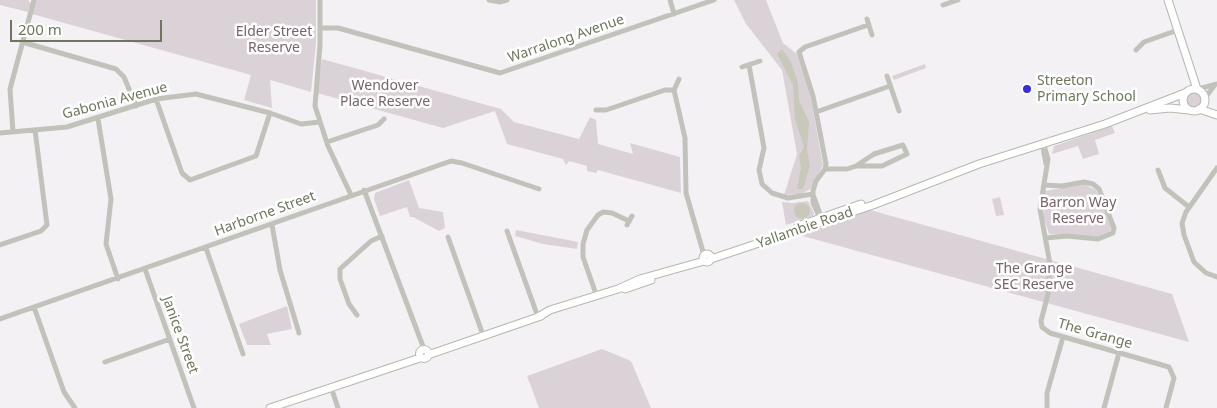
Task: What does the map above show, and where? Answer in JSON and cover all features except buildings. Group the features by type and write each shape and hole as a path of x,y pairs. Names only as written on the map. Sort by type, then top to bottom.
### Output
{"street":[{"path":"13,132 10,89 34,0"},
{"path":"320,0 320,26 314,96 320,122 348,196"},
{"path":"489,0 507,0"},
{"path":"670,0 674,14"},
{"name":"Warralong Avenue","path":"320,26 338,28 500,72 714,0"},
{"path":"943,5 958,0"},
{"path":"1168,0 1198,89 1217,115"},
{"path":"821,220 813,204 813,194 816,181 825,169 816,112 800,51 868,22 872,36"},
{"path":"1136,50 1144,42 1178,29"},
{"path":"22,42 119,70 124,77 136,106"},
{"path":"742,68 760,61"},
{"path":"749,65 764,148 759,174 762,184 768,191 788,198 813,194"},
{"path":"1191,67 1192,78 1183,102 1189,110 1199,109 1217,115"},
{"path":"887,76 899,111"},
{"path":"679,80 674,90 685,138 686,193 707,257"},
{"path":"1186,92 1217,84"},
{"path":"1199,109 1210,89 1217,84"},
{"path":"816,112 890,86"},
{"path":"596,110 606,110 665,90 674,90"},
{"name":"Yallambie Road","path":"270,408 404,362 423,353 446,348 560,311 618,289 644,283 707,257 1143,111 1186,92"},
{"name":"Gabonia Avenue","path":"0,133 67,127 98,119 156,99 202,94 270,113 304,125 320,122"},
{"path":"156,99 182,173 190,180 256,156 270,113"},
{"name":"Yallambie Road","path":"1143,111 1170,108 1189,110"},
{"path":"98,119 111,199 106,244 118,278"},
{"path":"327,142 378,124 384,119"},
{"path":"0,245 41,231 48,223 35,130"},
{"path":"825,169 848,169 874,154 903,145 907,154 882,166 856,166"},
{"name":"The Grange","path":"1043,145 1048,160 1040,209 1046,238 1050,274 1041,321 1047,332 1171,369 1174,378 1166,408"},
{"name":"Harborne Street","path":"0,319 451,161 462,162 539,189"},
{"path":"1217,168 1189,207 1184,217 1182,229 1193,259 1202,271 1217,277"},
{"path":"1158,170 1165,188 1189,207"},
{"path":"1044,185 1062,186 1084,182 1093,184 1099,189 1114,228 1112,233 1098,239 1067,236 1046,238"},
{"path":"366,190 423,353"},
{"path":"597,296 583,257 583,244 587,230 598,215 603,212 612,213 629,221"},
{"path":"272,224 280,270 299,333"},
{"path":"507,230 538,317"},
{"path":"357,315 351,309 343,288 339,276 340,269 371,241 382,236"},
{"path":"448,237 483,335"},
{"path":"206,248 243,354"},
{"name":"Janice Street","path":"145,269 194,408"},
{"path":"34,307 65,396 75,408"},
{"path":"1046,408 1047,393 1063,337"},
{"path":"104,362 170,339"},
{"path":"1104,408 1119,353"},
{"path":"331,387 338,408"}],"green space":[{"path":"0,0 28,0 31,3 28,12 0,5"},
{"name":"Elder Street Reserve","path":"36,0 316,0 316,43 311,92 270,80 272,108 244,100 251,75 32,14"},
{"path":"734,0 766,0 783,43 797,54 809,88 823,165 811,189 801,194 784,195 797,154 782,70 746,24"},
{"name":"Wendover Place Reserve","path":"322,59 501,109 514,122 579,139 590,117 596,120 598,144 633,154 630,143 680,157 681,193 598,170 596,173 587,171 587,166 569,161 566,165 563,159 507,144 495,111 443,128 317,93"},
{"path":"925,64 926,68 894,80 892,76"},
{"path":"1194,92 1200,94 1202,100 1200,106 1194,108 1188,106 1186,100 1188,94"},
{"path":"1112,126 1115,133 1095,140 1099,154 1083,159 1078,146 1052,154 1054,146"},
{"path":"409,180 419,208 443,212 445,228 439,231 410,217 407,207 380,216 374,199 375,193"},
{"name":"Barron Way Reserve","path":"1084,184 1096,190 1112,225 1110,232 1095,238 1049,234 1043,215 1045,191"},
{"path":"1000,197 1004,215 996,216 992,199"},
{"path":"808,201 814,213 813,216 786,225 782,202"},
{"name":"The Grange SEC Reserve","path":"870,210 1172,294 1189,342 799,235"},
{"path":"516,230 578,242 577,249 543,244 515,236"},
{"path":"287,306 292,329 267,334 271,345 247,345 239,324"},
{"path":"602,349 631,361 651,408 539,408 527,376"}],"shaded area":[{"path":"782,49 791,62 798,83 799,100 809,122 807,150 810,166 803,189 797,189 801,168 799,156 804,147 795,119 793,85 777,54"},
{"path":"799,203 805,203 810,208 808,217 799,219 794,214 794,208"}],"place":[{"name":"Streeton Primary School","path":"1027,89"}]}
